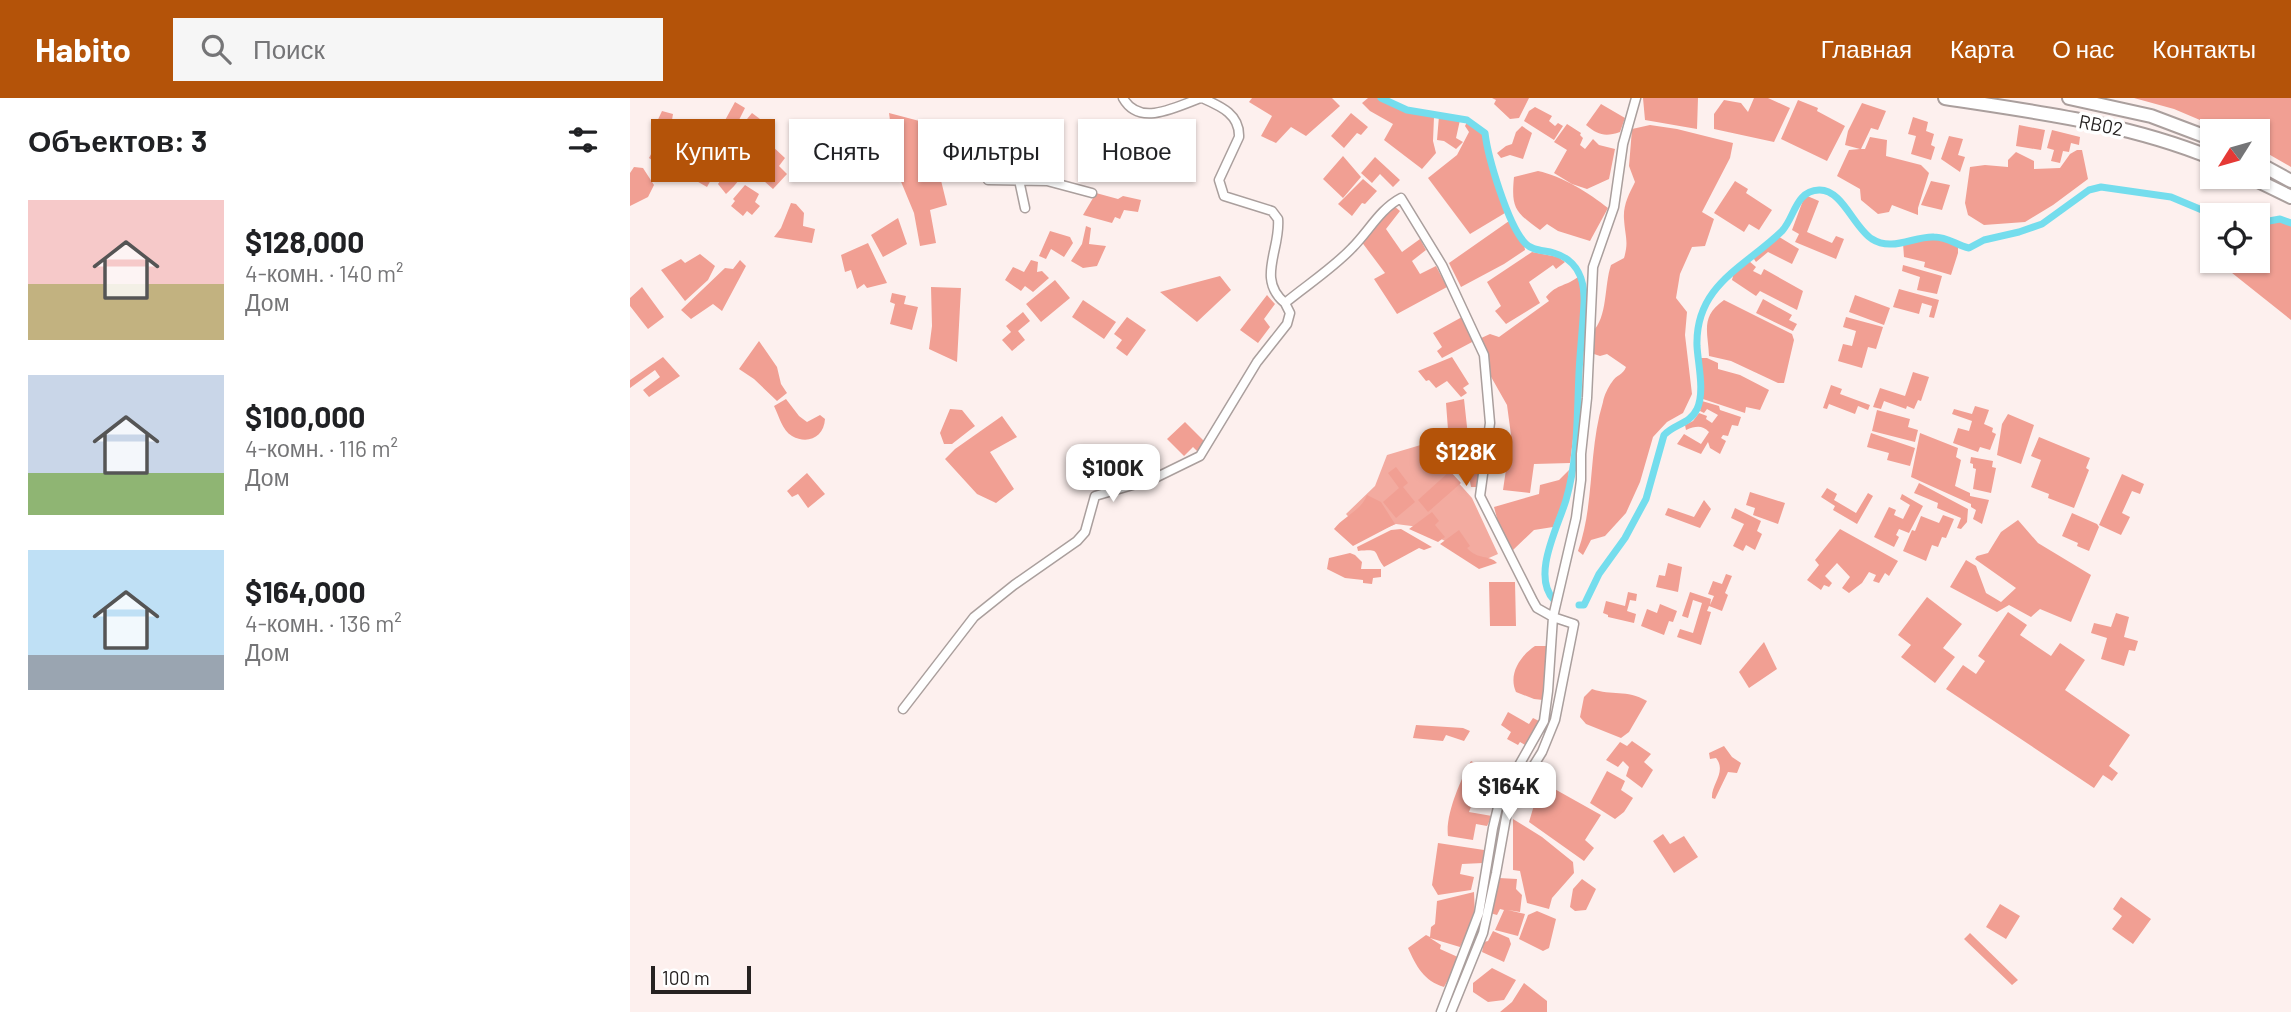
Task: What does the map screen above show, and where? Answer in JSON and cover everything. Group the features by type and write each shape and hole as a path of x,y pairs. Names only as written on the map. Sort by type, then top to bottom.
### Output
{"highway":[{"name":"RB02","path":"1945,98 2059,116 2146,134 2200,154"},
{"path":"2059,116 2062,98"},
{"path":"2069,98 2151,116 2200,134"},
{"path":"2270,170 2291,181"},
{"path":"2270,187 2291,197"}],"street":[{"path":"903,709 974,617 1077,541 1085,532 1096,496 1153,479 1200,456 1257,362 1287,324 1290,313 1286,303 1274,291 1271,275 1278,219 1272,211 1224,196 1219,180 1238,137 1239,130 1234,118 1227,111 1202,98 1146,114 1130,109 1122,98"},
{"path":"1441,1012 1479,913 1508,782 1544,721 1553,617 1576,518 1581,480 1593,267 1614,207 1623,144 1636,98"},
{"path":"1019,182 1025,208"},
{"path":"1051,182 1092,193"},
{"path":"1286,303 1351,249 1384,210 1402,198 1442,265 1484,355 1490,423 1480,496 1537,608 1574,624 1555,720 1542,752 1502,811 1483,933 1451,1012"}],"shaded area":[{"path":"1252,98 1332,98 1340,106 1306,136 1291,127 1276,143 1261,136 1272,116 1249,102"},
{"path":"1368,98 1378,98 1412,113 1434,117 1433,141 1436,153 1422,169 1384,140 1393,124 1370,111 1362,103"},
{"path":"1492,98 1529,98 1519,118 1510,119 1494,104 1496,100"},
{"path":"1643,98 1698,98 1697,129 1645,120"},
{"path":"1754,98 1768,98 1790,108 1774,142 1714,129 1714,114 1724,100 1741,103 1748,112"},
{"path":"2134,98 2291,98 2291,167 2270,155 2270,119 2200,120 2174,109"},
{"path":"1798,100 1818,108 1817,111 1845,126 1827,161 1781,139"},
{"path":"735,102 745,108 740,119 726,119"},
{"path":"1862,103 1886,111 1878,130 1871,128 1861,149 1865,149 1870,137 1887,140 1886,156 1921,165 1929,173 1918,215 1892,205 1889,212 1878,214 1861,200 1860,189 1837,176 1849,150 1860,149 1845,145 1848,131"},
{"path":"1601,104 1625,118 1620,132 1602,134 1586,125"},
{"path":"1535,107 1552,116 1549,121 1555,126 1558,123 1563,126 1554,140 1524,121 1529,111"},
{"path":"662,111 673,114 672,119 658,119"},
{"path":"752,113 760,119 747,119"},
{"path":"889,113 918,121 918,182 941,182 947,205 930,210 936,243 920,246 914,213 901,182 904,182 904,119 890,119"},
{"path":"1351,113 1368,127 1361,135 1357,133 1344,148 1331,136"},
{"path":"1439,116 1460,120 1456,138 1463,142 1456,149 1437,140"},
{"path":"1913,117 1928,122 1926,131 1934,134 1931,145 1935,147 1931,160 1911,154 1916,136 1908,134"},
{"path":"1467,122 1484,133 1505,213 1470,234 1428,178 1457,155 1469,132 1465,126"},
{"path":"1567,124 1581,133 1583,138 1580,145 1585,149 1593,139 1599,145 1615,149 1609,179 1587,189 1554,173 1567,150 1554,142"},
{"path":"1650,125 1733,143 1730,158 1702,212 1714,219 1705,246 1692,247 1680,274 1676,298 1687,312 1685,335 1692,394 1683,413 1667,422 1653,437 1640,482 1626,513 1605,536 1591,540 1583,555 1578,551 1587,514 1598,421 1608,389 1626,367 1607,354 1600,356 1591,353 1592,332 1601,318 1611,265 1624,258 1624,209 1635,182 1629,166 1632,129"},
{"path":"2019,125 2045,130 2041,150 2016,146"},
{"path":"1522,126 1532,133 1523,159 1510,155 1501,158 1497,153 1512,144 1516,132"},
{"path":"2052,130 2080,137 2079,145 2071,143 2069,152 2063,151 2060,163 2051,161 2054,150 2047,148"},
{"path":"1949,136 1963,139 1958,155 1965,157 1960,172 1941,159"},
{"path":"775,149 785,158 779,166 787,174 773,189 765,182 775,182"},
{"path":"2082,150 2088,179 2025,222 1984,225 1968,215 1965,203 1970,167 2008,167 2008,160 2016,152 2034,161 2034,169 2060,168 2070,154"},
{"path":"1343,156 1361,177 1343,198 1323,179"},
{"path":"1375,157 1400,180 1393,187 1380,174 1372,183 1361,173"},
{"path":"634,167 643,168 654,185 648,197 630,206 630,173"},
{"path":"1538,171 1575,186 1608,208 1590,241 1558,231 1547,224 1540,230 1520,213 1514,203 1514,177"},
{"path":"1363,179 1377,191 1365,204 1362,203 1352,216 1338,204"},
{"path":"1735,181 1748,189 1746,193 1772,210 1759,230 1749,224 1744,232 1714,213"},
{"path":"1931,181 1950,185 1942,210 1921,205"},
{"path":"719,182 737,182 726,194 718,184"},
{"path":"745,185 759,194 755,202 760,206 752,215 747,211 743,216 731,206 735,201 733,199"},
{"path":"1096,193 1118,199 1123,196 1141,200 1138,212 1124,210 1120,219 1115,217 1112,223 1083,215"},
{"path":"1805,195 1819,201 1807,232 1832,243 1836,236 1844,239 1836,259 1795,242 1799,234 1792,230"},
{"path":"791,203 796,204 804,213 803,226 815,229 812,243 774,237 781,228"},
{"path":"1394,206 1400,211 1386,229 1402,252 1420,239 1426,250 1412,261 1420,274 1436,266 1447,287 1397,314 1374,279 1385,273 1361,241"},
{"path":"898,218 907,244 883,257 871,235"},
{"path":"1509,221 1525,250 1461,287 1449,263"},
{"path":"2279,221 2291,225 2291,320 2232,273 2270,273 2270,223"},
{"path":"1086,226 1091,228 1089,244 1106,246 1097,266 1083,268 1071,261 1082,244"},
{"path":"1050,231 1070,237 1073,243 1064,257 1051,249 1046,259 1039,256"},
{"path":"1776,235 1799,249 1792,264 1768,252 1756,262 1752,256"},
{"path":"1935,238 1953,241 1958,245 1951,275 1924,267 1925,262 1904,257 1903,243"},
{"path":"868,243 887,283 867,288 864,284 857,289 851,270 845,272 841,255"},
{"path":"1532,252 1558,257 1565,262 1556,269 1553,265 1529,282 1540,303 1506,324 1495,311 1501,306 1487,282"},
{"path":"700,254 715,266 708,280 685,301 661,270 681,259 685,263"},
{"path":"740,260 746,266 722,311 713,304 691,319 681,310 725,268 733,269"},
{"path":"1031,260 1038,262 1037,272 1042,271 1049,278 1033,292 1025,286 1021,291 1005,280 1013,267 1024,272"},
{"path":"1749,261 1756,267 1753,271 1761,275 1764,269 1803,291 1797,310 1760,291 1756,296 1732,280 1734,272"},
{"path":"1903,265 1942,276 1937,294 1917,290 1920,277 1902,271"},
{"path":"1220,276 1231,290 1197,322 1160,292"},
{"path":"1579,276 1582,301 1577,407 1570,463 1534,464 1530,493 1503,490 1511,435 1507,405 1490,375 1488,356 1479,339 1490,334 1499,337 1549,301 1546,297 1554,289"},
{"path":"1055,280 1070,298 1041,322 1026,304"},
{"path":"642,287 664,317 648,329 630,306 630,298"},
{"path":"931,287 961,288 957,362 929,349 932,326"},
{"path":"1899,289 1939,300 1934,318 1929,317 1932,306 1922,303 1919,314 1893,307"},
{"path":"892,293 906,296 904,304 918,307 912,330 890,324 895,304 890,302"},
{"path":"1267,295 1275,304 1264,319 1270,327 1258,343 1240,330"},
{"path":"1855,295 1890,308 1884,325 1849,312"},
{"path":"1763,299 1792,315 1789,320 1797,324 1793,331 1756,313"},
{"path":"1083,300 1116,322 1104,339 1072,317"},
{"path":"1724,300 1792,334 1794,340 1784,383 1778,383 1731,361 1709,356 1708,319 1716,306"},
{"path":"1023,312 1030,321 1018,331 1025,340 1012,351 1002,340 1011,332 1006,326"},
{"path":"1127,317 1146,330 1127,356 1116,348 1122,340 1114,334"},
{"path":"1462,317 1474,341 1442,358 1437,351 1442,347 1433,333"},
{"path":"1846,317 1883,327 1876,349 1868,347 1862,368 1838,361 1843,344 1852,346 1856,331 1843,327"},
{"path":"759,341 777,367 781,384 787,393 777,401 739,369"},
{"path":"663,357 680,376 649,397 643,390 660,377 655,370 630,388 630,380"},
{"path":"1452,357 1469,384 1463,388 1467,393 1461,397 1447,381 1436,388 1418,371"},
{"path":"1701,358 1718,363 1718,369 1740,375 1769,390 1760,410 1746,407 1745,413 1703,399"},
{"path":"1913,372 1929,377 1921,401 1918,400 1914,409 1884,401 1881,409 1873,407 1880,388 1905,396"},
{"path":"1831,385 1842,389 1840,394 1870,405 1868,410 1858,406 1855,414 1829,404 1827,409 1823,408"},
{"path":"786,399 807,422 820,415 825,419 818,435 804,440 798,439 783,427 774,406"},
{"path":"1464,399 1468,436 1484,439 1479,487 1471,487 1467,465 1457,465 1454,443 1449,443 1446,403"},
{"path":"1702,401 1741,417 1738,426 1732,425 1728,436 1723,435 1721,438 1726,441 1720,454 1710,448 1708,442 1701,454 1677,444 1684,434 1701,444 1709,432 1699,427 1686,430 1685,425 1693,421 1699,413 1707,416 1706,419 1712,423 1718,415 1707,409 1704,413 1700,411"},
{"path":"1975,406 1989,410 1984,424 1993,428 1992,432 1996,434 1990,450 1980,447 1978,452 1953,443 1958,428 1969,431 1972,421 1952,414 1954,409 1972,414"},
{"path":"950,409 962,410 975,426 952,444 944,444 940,433"},
{"path":"1877,410 1910,419 1908,427 1918,430 1915,442 1872,431"},
{"path":"2008,414 2034,425 2021,464 1997,455 2002,424"},
{"path":"1002,416 1017,437 990,452 1014,489 996,503 977,494 945,459"},
{"path":"1185,422 1206,443 1197,451 1193,447 1184,456 1167,439"},
{"path":"1871,433 1915,448 1910,466 1887,460 1889,453 1867,447"},
{"path":"1920,433 1958,448 1956,457 1961,460 1955,486 1970,493 1970,496 1989,500 1982,524 1973,519 1976,510 1971,504 1911,477"},
{"path":"2039,437 2090,458 2086,468 2089,470 2074,508 2048,498 2049,494 2031,487 2041,460 2031,456"},
{"path":"1424,444 1472,498 1498,554 1482,561 1419,527 1396,524 1366,536 1346,514 1375,486 1387,455"},
{"path":"1971,457 1993,461 1992,467 1996,468 1991,493 1973,489 1976,469 1970,463"},
{"path":"1396,467 1408,483 1403,487 1415,502 1396,518 1383,502 1399,488 1388,473"},
{"path":"1569,470 1567,491 1553,527 1534,530 1513,550 1499,526 1494,507 1539,494 1540,485 1559,480"},
{"path":"1450,471 1461,483 1428,512 1418,500"},
{"path":"807,473 825,494 808,508 798,494 792,497 787,491"},
{"path":"2122,474 2144,484 2140,494 2132,491 2122,513 2130,517 2121,535 2099,525"},
{"path":"1919,483 1968,509 1967,522 1961,529 1957,528 1961,518 1937,508 1938,503 1914,493"},
{"path":"1827,488 1837,494 1834,500 1856,513 1868,493 1873,496 1857,524 1833,510 1835,506 1821,497"},
{"path":"1750,492 1785,503 1778,524 1753,515 1755,508 1746,505"},
{"path":"1902,494 1923,506 1909,533 1899,529 1896,535 1899,537 1894,547 1874,537 1889,507 1896,510 1894,515 1903,519 1910,505 1900,499"},
{"path":"1367,495 1381,502 1395,524 1353,546 1334,529 1361,505"},
{"path":"1704,500 1711,509 1700,528 1665,515 1668,508 1694,517"},
{"path":"1735,508 1761,521 1757,531 1762,534 1755,550 1746,545 1743,551 1733,546 1744,524 1731,518"},
{"path":"1432,512 1439,521 1435,525 1445,537 1438,542 1409,529"},
{"path":"2072,513 2099,527 2089,551 2062,536"},
{"path":"1943,515 1954,519 1946,538 1942,537 1938,547 1932,545 1926,561 1903,551 1921,516 1939,523"},
{"path":"2018,520 2038,543 2091,575 2071,622 2040,609 2031,617 2009,605 1997,612 1950,587 1966,560 1976,566 1986,593 2001,602 2016,588 1975,559 1988,553 2001,532"},
{"path":"1401,529 1432,547 1424,550 1419,548 1384,567 1376,552 1358,551 1357,547 1391,530"},
{"path":"1840,529 1898,561 1889,576 1885,573 1879,583 1873,581 1876,575 1869,572 1862,583 1849,593 1842,588 1850,577 1837,563 1825,576 1832,583 1829,587 1824,585 1821,590 1807,580 1819,565 1815,560"},
{"path":"1459,530 1471,552 1497,563 1479,569 1440,544"},
{"path":"1350,553 1362,562 1361,569 1381,569 1381,577 1373,578 1372,584 1363,583 1363,580 1345,578 1327,569 1329,558"},
{"path":"1668,563 1682,567 1678,592 1656,587 1659,575 1665,576"},
{"path":"1726,574 1732,576 1725,593 1728,595 1722,611 1709,606 1707,611 1711,612 1701,645 1677,637 1680,629 1693,633 1702,603 1693,600 1688,618 1682,616 1690,592 1711,599 1710,605 1714,596 1708,594 1713,581 1722,584"},
{"path":"1489,582 1515,582 1516,626 1490,626"},
{"path":"1628,592 1637,594 1636,601 1630,600 1627,611 1636,614 1634,623 1608,617 1603,613 1606,601 1625,606"},
{"path":"1927,597 1962,624 1943,648 1955,657 1935,683 1901,657 1911,645 1898,635"},
{"path":"1660,604 1677,611 1673,622 1669,621 1664,635 1641,626 1647,609 1657,613"},
{"path":"2008,612 2027,625 2020,635 2051,656 2060,643 2085,660 2065,690 2130,735 2109,766 2118,773 2112,781 2103,775 2094,788 1946,689 1963,665 1976,674 1985,661 1978,656"},
{"path":"2116,613 2129,617 2124,637 2138,641 2135,651 2129,650 2124,666 2101,659 2107,638 2091,633 2094,623 2111,627"},
{"path":"1764,642 1777,669 1749,688 1739,672"},
{"path":"1535,646 1548,646 1543,700 1516,692 1513,679 1517,666"},
{"path":"1592,689 1632,695 1647,701 1629,732 1621,738 1586,724 1580,717 1584,697"},
{"path":"1508,712 1529,724 1533,718 1541,722 1527,746 1507,739 1511,732 1501,725"},
{"path":"1416,725 1463,728 1470,731 1464,741 1446,735 1443,741 1413,738"},
{"path":"1632,741 1651,754 1644,762 1653,770 1642,788 1626,776 1629,767 1623,761 1618,767 1606,760 1620,742 1627,746"},
{"path":"1724,746 1732,757 1741,763 1737,773 1728,772 1715,799 1712,798 1712,793 1720,768 1716,758 1710,759 1709,753"},
{"path":"1471,761 1506,779 1493,805 1489,803 1487,807 1472,804 1469,812 1492,816 1487,826 1476,824 1473,840 1448,836 1449,818 1455,797"},
{"path":"1607,771 1625,781 1621,790 1633,798 1624,812 1615,819 1590,803"},
{"path":"1543,775 1552,780 1551,787 1601,815 1585,840 1594,848 1584,861 1529,822"},
{"path":"1513,819 1542,837 1573,862 1574,873 1552,898 1549,909 1527,903 1520,871 1513,870"},
{"path":"1663,834 1670,844 1684,836 1698,857 1674,873 1653,841"},
{"path":"1438,843 1484,850 1483,863 1462,864 1460,874 1474,877 1471,890 1438,895 1432,885"},
{"path":"1499,878 1517,879 1516,889 1522,895 1520,912 1508,910 1525,914 1518,936 1495,930 1504,910 1500,909 1497,915 1490,913"},
{"path":"1582,879 1596,889 1586,910 1575,911 1570,907 1573,889"},
{"path":"1474,892 1475,916 1460,947 1430,938 1441,945 1440,949 1460,958 1444,987 1431,981 1422,972 1408,948 1426,935 1430,937 1431,927 1435,924 1437,901"},
{"path":"2121,897 2151,919 2133,944 2112,929 2122,916 2113,909"},
{"path":"2000,904 2020,916 2006,939 1986,927"},
{"path":"1537,911 1556,919 1549,948 1543,951 1519,939 1528,915"},
{"path":"1493,931 1509,938 1511,944 1504,962 1482,952 1484,942 1488,941"},
{"path":"1970,933 2018,980 2012,985 1964,939"},
{"path":"1492,968 1516,980 1504,1000 1488,1002 1473,992 1473,983"},
{"path":"1524,983 1547,1001 1547,1012 1500,1012 1512,1002"}],"waterway":[{"path":"1381,98 1407,110 1467,120 1485,133 1500,191 1519,234 1531,248 1554,253 1569,261 1581,279 1584,303 1575,453 1566,500 1548,551 1546,565 1545,578 1554,600"},
{"path":"1579,605 1584,605 1599,574 1625,538 1646,499 1664,435 1690,418 1697,409 1701,386 1697,346 1704,307 1725,279 1782,231 1800,200 1811,191 1827,191 1834,196 1865,234 1880,243 1895,244 1934,237 1969,248 1984,240 2042,224 2089,190 2101,187 2171,197 2200,209"},
{"path":"2270,221 2280,219 2291,223"}]}
